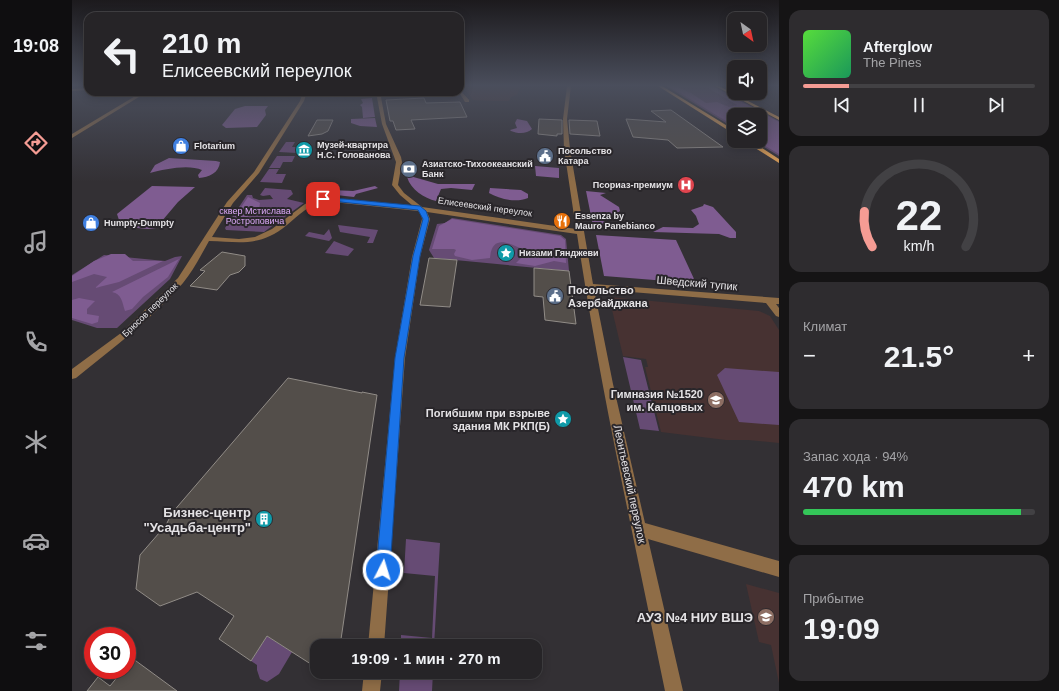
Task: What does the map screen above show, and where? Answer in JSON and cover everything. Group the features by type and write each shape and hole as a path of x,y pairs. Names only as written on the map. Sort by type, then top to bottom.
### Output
{"main road":[{"path":"712,118 727,128"},
{"path":"758,148 779,161"}],"street":[{"path":"72,136 101,118"},
{"name":"Брюсов переулок","path":"72,375 121,338 181,280 230,202 256,174 291,118"},
{"path":"377,639 400,358 416,256 426,219 424,212 402,194 395,184 399,162 383,118"},
{"name":"Леонтьевский переулок","path":"565,118 566,136 589,286 608,384 674,691"},
{"name":"Елисеевский переулок","path":"206,239 248,241 259,239 268,235 321,199 420,208 581,232"},
{"name":"Шведский тупик","path":"589,286 774,301"},
{"path":"774,301 779,314"},
{"path":"640,529 779,570"},
{"path":"371,691 372,679"}],"shaded area":[{"path":"227,118 264,118 257,127 226,128 222,125"},
{"path":"375,118 377,127 360,126 351,123 351,119"},
{"path":"767,118 772,118 779,122 779,154 767,147"},
{"path":"517,119 527,121 532,129 528,132 522,133 511,131 510,130 517,128 515,123"},
{"path":"169,158 220,162 216,172 199,178 198,175 202,170 190,167 150,173 155,165"},
{"path":"535,166 559,168 559,178 536,176"},
{"path":"410,176 438,184 475,184 472,190 451,188 441,189 436,201 418,193 409,182 407,177"},
{"path":"152,186 195,187 178,202 156,228 148,229 116,226 114,224 119,220 117,214"},
{"path":"375,186 378,188 356,194 354,197 327,194 327,192 331,190 353,191"},
{"path":"490,188 521,190 528,194 528,198 518,200 503,199 489,193"},
{"path":"586,191 606,193 600,195 619,207 620,211 606,221 618,228 593,226"},
{"path":"248,197 260,203 259,209 240,222 232,221"},
{"path":"704,204 713,207 736,232 736,238 730,238 719,234 653,232 663,227 693,228 699,224 696,216 691,210 703,206"},
{"path":"452,219 560,236 565,240 566,263 554,261 535,266 516,263 524,255 524,250 502,242 498,243 491,250 490,258 472,260 455,256 454,254 456,250 454,249 432,249 439,226"},
{"path":"596,235 676,240 695,281 692,283 604,276"},
{"path":"111,254 125,254 133,261 163,261 119,282 95,288 107,277 94,274 72,282 72,276 94,261"},
{"path":"179,259 168,277 143,297 132,309 125,311 120,297 112,292"},
{"name":"Гимназия №1520 им. Капцовых","path":"609,297 759,311 770,316 779,330 779,443 748,440 726,440 661,432 645,367 648,367 646,359 623,356"},
{"path":"79,298 95,301 87,309 87,314 99,316 98,322 92,324 72,318 72,300"},
{"name":"АУЗ №4 НИУ ВШЭ","path":"746,584 779,593 779,683 771,645 759,642"}],"green space":[{"path":"718,118 727,118 727,124"},
{"path":"767,118 774,118 779,121 779,156 766,148 767,148"},
{"path":"286,142 295,142 292,147 300,147 297,153 279,152"},
{"path":"277,156 295,156 292,162 283,162 280,168 269,168"},
{"path":"269,169 279,169 276,174 286,174 282,183 260,182"},
{"name":"сквер Мстислава Ростроповича","path":"265,188 291,190 293,194 287,199 304,203 264,232 226,230 225,228 247,195 252,195 253,198 259,200 273,199 270,195 260,195"},
{"path":"452,218 561,235 566,239 569,271 434,258 429,250 437,224 445,223"},
{"path":"338,225 378,230 373,243 367,243 370,237 340,232"},
{"path":"329,229 332,238 329,241 305,236 309,232 324,235"},
{"path":"334,241 354,249 348,256 325,253"},
{"path":"104,255 165,261 182,256 170,279 117,328 97,328 72,320 72,275"},
{"path":"623,357 641,360 659,431 640,429"},
{"path":"725,368 779,372 779,425 739,422 717,375"},
{"path":"406,539 440,543 434,639 401,639 401,635 432,638 435,576 404,573"},
{"path":"267,636 292,652 279,674 267,682 260,679 257,665 251,661"},
{"path":"400,679 433,679 432,691 399,691"}],"building":[{"path":"389,118 444,118 411,120 415,129 396,130 393,121 390,121"},
{"path":"661,118 683,118 723,147 677,148 668,140 633,137 626,119 666,122"},
{"path":"539,119 562,120 562,134 557,134 557,136 538,134"},
{"path":"317,120 333,120 328,131 322,134 308,136"},
{"path":"569,120 597,121 600,136 570,134"},
{"path":"222,252 245,256 245,266 239,272 230,275 217,290 190,286 205,271 200,270"},
{"path":"429,258 457,260 450,307 420,305"},
{"name":"Посольство Азербайджана","path":"534,268 569,271 576,324 545,320 543,297 534,296"},
{"name":"Бизнес-центр \"Усадьба-центр\"","path":"288,378 377,395 341,639 310,639 310,664 267,636 251,661 219,639 234,616 197,592 160,606 136,589 140,555 166,525 172,513"},
{"path":"136,661 177,691 87,691 96,679 101,679 110,686 116,679 136,679"}],"place":[{"name":"Flotarium","path":"181,146"},
{"name":"Музей-квартира Н.С. Голованова","path":"304,150"},
{"name":"Посольство Катара","path":"545,156"},
{"name":"Азиатско-Тихоокеанский Банк","path":"409,169"},
{"name":"Псориаз-премиум","path":"686,185"},
{"name":"Essenza by Mauro Panebianco","path":"562,221"},
{"name":"Humpty-Dumpty","path":"91,223"},
{"name":"Низами Гянджеви","path":"506,253"},
{"name":"Посольство Азербайджана","path":"555,296"},
{"name":"Гимназия №1520 им. Капцовых","path":"716,400"},
{"name":"Погибшим при взрыве здания МК РКП(Б)","path":"563,419"},
{"name":"Бизнес-центр \"Усадьба-центр\"","path":"264,519"},
{"name":"АУЗ №4 НИУ ВШЭ","path":"766,617"}],"route":[{"path":"323,199 420,208 424,212 426,219 416,256 400,358 383,570"}]}
